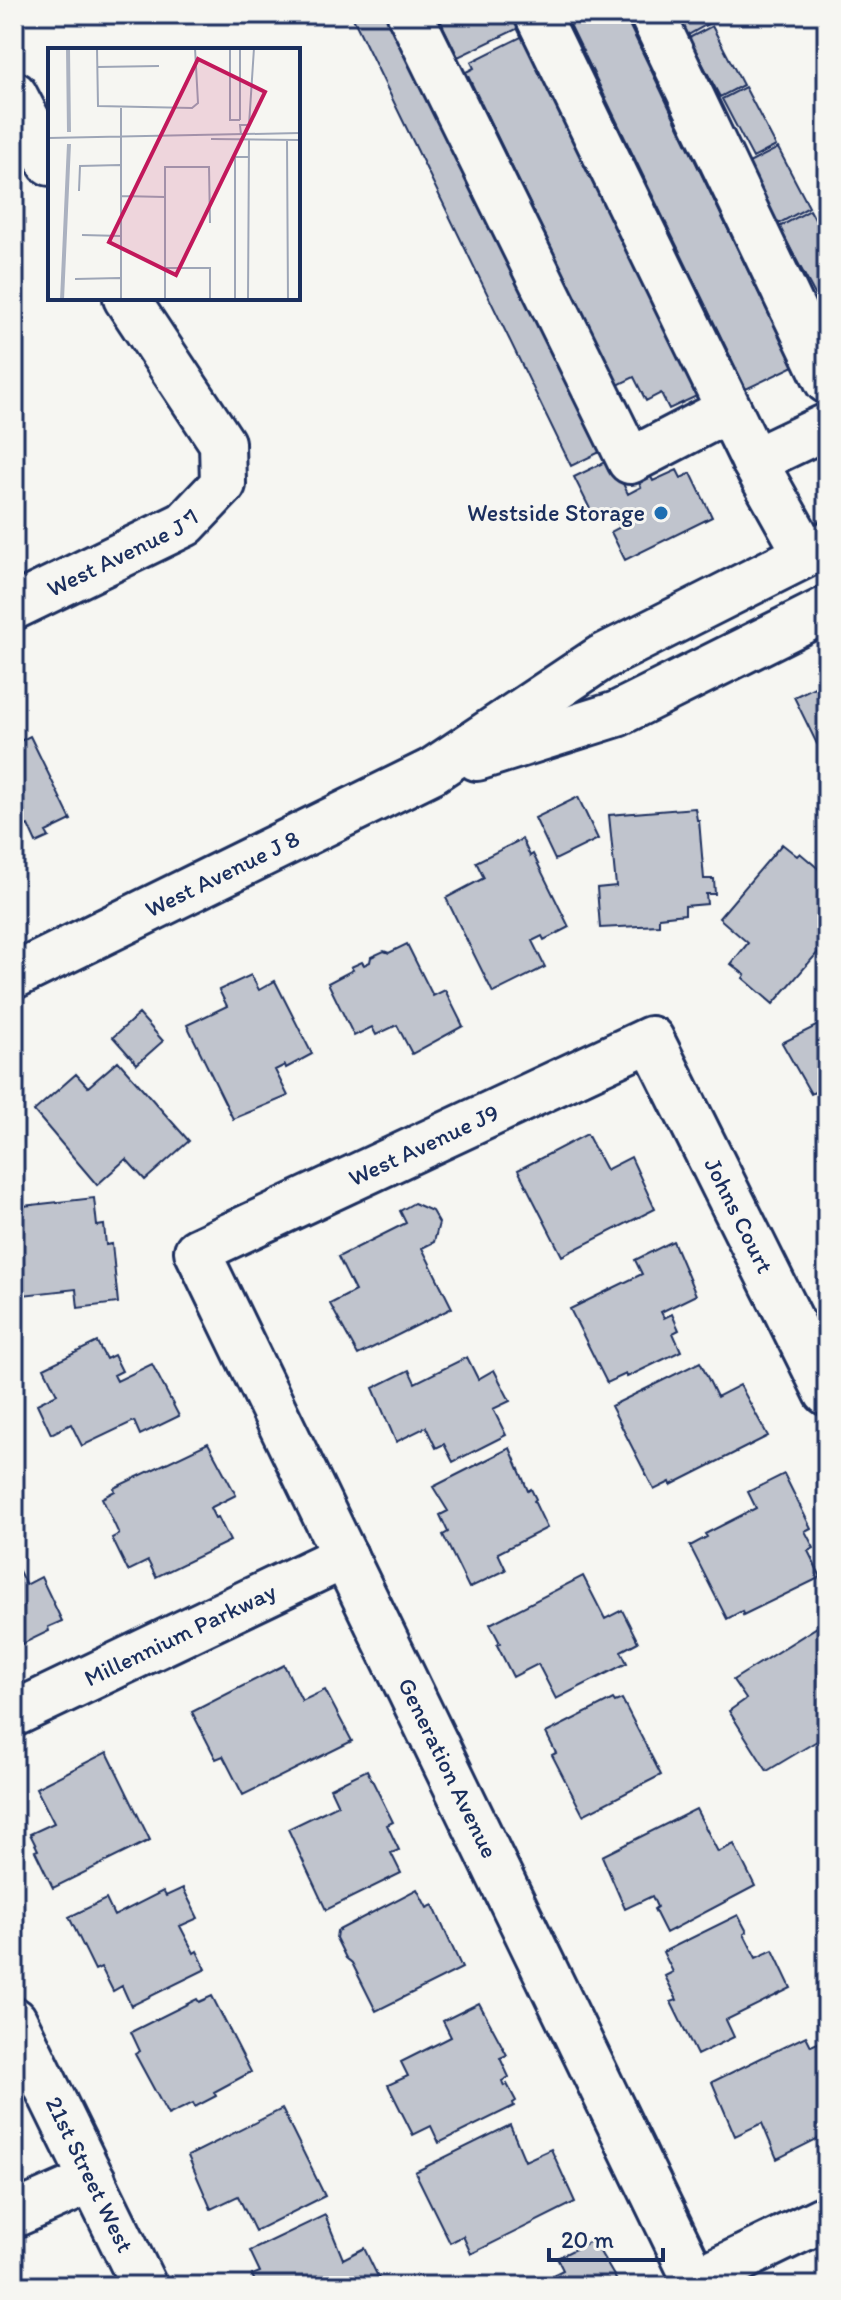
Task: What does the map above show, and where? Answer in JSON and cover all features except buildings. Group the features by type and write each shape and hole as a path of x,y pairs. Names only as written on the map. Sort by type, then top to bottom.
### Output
{"street":[{"path":"410,14 630,461 728,410"},
{"path":"537,14 754,461 817,549"},
{"path":"652,14 827,381"},
{"path":"14,94 48,159"},
{"name":"West Avenue J 7","path":"14,607 185,524 223,484 222,443 127,300"},
{"path":"754,461 827,426"},
{"name":"West Avenue J 8","path":"14,976 432,771 601,658 817,549"},
{"name":"West Avenue J 8","path":"432,771 617,714 827,609"},
{"name":"West Avenue J9","path":"197,1251 651,1039"},
{"name":"Johns Court","path":"651,1039 827,1393"},
{"name":"Generation Avenue","path":"197,1251 697,2283"},
{"name":"Millennium Parkway","path":"14,1714 345,1556"},
{"name":"21st Street West","path":"14,2020 144,2286"},
{"path":"14,2215 93,2180"},
{"path":"697,2283 827,2217"}],"place":[{"name":"Westside Storage","path":"661,513"}]}
